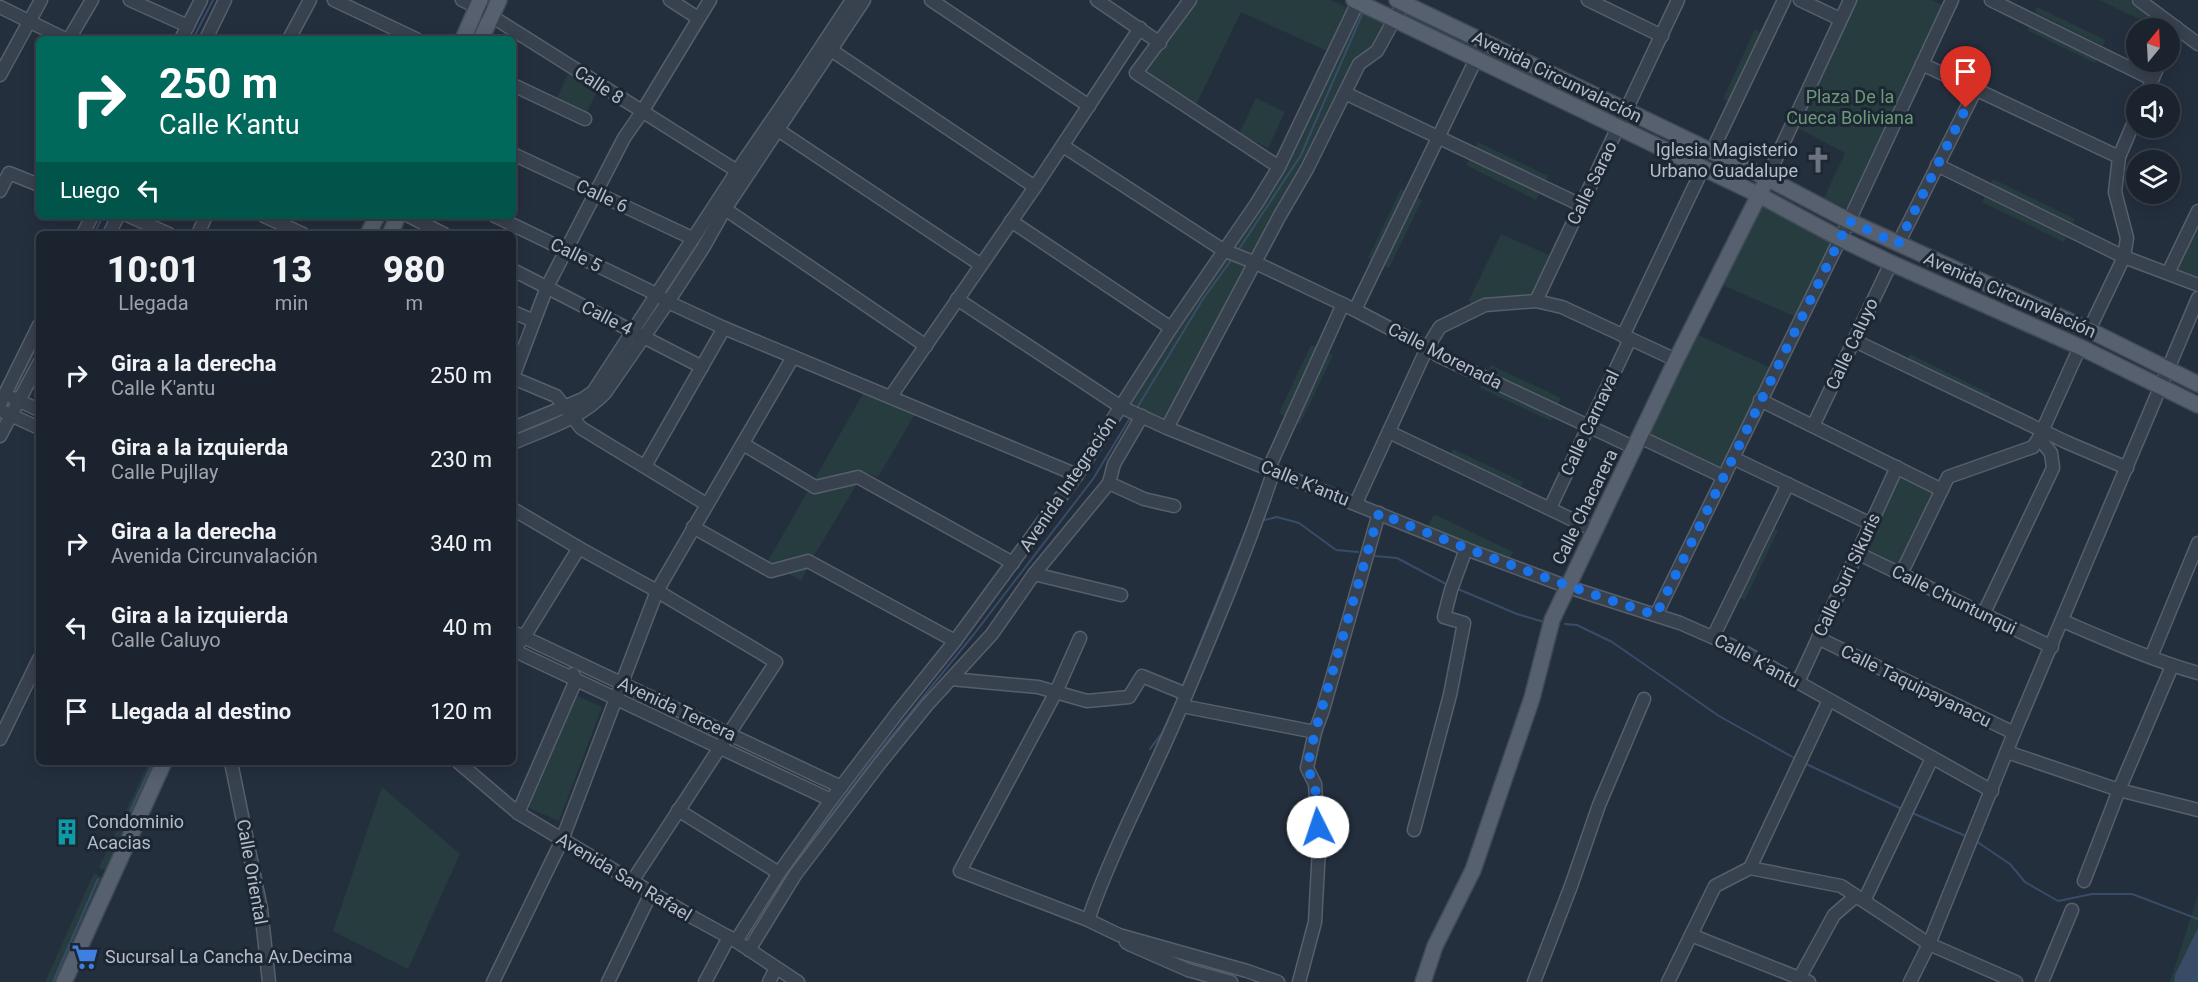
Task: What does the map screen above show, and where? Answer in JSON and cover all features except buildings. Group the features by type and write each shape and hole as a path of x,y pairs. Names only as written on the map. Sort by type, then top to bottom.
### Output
{"main road":[{"path":"482,36 499,0"},
{"name":"Avenida Circunvalación","path":"1402,1 1767,178 1849,221 2089,330 2198,384"},
{"path":"464,36 478,4"},
{"name":"Avenida Circunvalación","path":"1362,4 1759,195 1891,263 2080,347 2198,405"},
{"name":"Calle Chacarera","path":"1423,982 1435,946 1473,870 1532,698 1552,620 1676,360 1767,178"},
{"path":"64,982 163,765"}],"street":[{"path":"0,75 41,0"},
{"path":"69,36 92,0"},
{"path":"130,0 188,26"},
{"path":"183,36 201,0"},
{"path":"207,36 225,0"},
{"path":"292,36 310,0"},
{"path":"334,0 410,36"},
{"name":"Calle 8","path":"462,0 478,4 492,17 737,171"},
{"path":"670,0 698,18"},
{"path":"516,370 547,287 595,193 624,138 710,0"},
{"path":"931,0 1089,106"},
{"path":"1097,0 1160,43"},
{"path":"1190,0 1160,43 1136,72 1279,167"},
{"path":"1587,0 1662,36"},
{"name":"Calle Sarao","path":"1536,301 1678,0"},
{"path":"1712,151 1784,0"},
{"path":"1800,0 1840,19"},
{"path":"1767,178 1850,0"},
{"path":"1991,0 2152,80"},
{"path":"2139,0 2164,18"},
{"path":"1167,428 1279,217 1307,169 1359,64 1377,51 1395,20 1402,1"},
{"path":"1656,615 1849,221 1950,1"},
{"path":"516,427 593,405 605,393 638,334 656,294 692,238 737,171 831,50 858,2"},
{"path":"638,334 668,302 703,248 798,82 858,2"},
{"name":"Avenida Integración","path":"749,950 795,875 880,762 992,634 1034,574 1109,483 1133,412 1171,328 1279,167 1362,4"},
{"path":"0,7 60,36"},
{"path":"891,396 1063,146 1140,28"},
{"path":"2180,30 2198,44"},
{"path":"831,50 1035,187"},
{"path":"1355,310 1476,60"},
{"path":"1922,64 2119,156"},
{"path":"2150,84 2156,72"},
{"path":"516,85 585,119"},
{"path":"1898,244 1976,89"},
{"path":"1345,93 1581,206"},
{"path":"773,126 981,266"},
{"path":"2089,330 2124,256 2127,238 2115,192 2119,156 2127,138"},
{"name":"Calle Morenada","path":"1063,146 1223,250 1343,304 1439,356 1588,426 1724,477"},
{"name":"Calle 6","path":"516,155 692,238"},
{"path":"1937,165 2124,256 2198,285"},
{"name":"Calle Carnaval","path":"1550,508 1703,168"},
{"path":"0,190 9,174 36,180"},
{"path":"725,209 926,346"},
{"path":"2168,273 2198,211"},
{"path":"136,219 162,231"},
{"path":"270,219 296,231"},
{"path":"415,219 438,231"},
{"name":"Calle 5","path":"501,219 724,328 1077,475"},
{"path":"1011,221 1171,328"},
{"name":"Calle Caluyo","path":"1813,426 1891,263"},
{"name":"Calle 4","path":"516,272 702,367"},
{"path":"1910,982 1929,944 2014,733 2198,298"},
{"name":"Calle K'antu","path":"957,299 1133,412 1167,428 1466,549 1568,587 1680,623 1737,648 1992,791"},
{"path":"1356,503 1427,348 1440,327 1485,305 1536,301 1562,307 1676,360"},
{"path":"1088,920 1100,884 1184,700 1252,535 1271,469 1343,304"},
{"path":"516,313 534,321"},
{"path":"645,466 724,328"},
{"path":"36,330 2,396 19,400 36,408"},
{"path":"1853,340 2041,434 2127,468"},
{"path":"1901,574 1948,477 2033,447 2080,347"},
{"path":"494,982 562,840 657,591 793,357"},
{"path":"0,436 5,412 19,400 36,369"},
{"path":"516,379 556,396 581,428 706,504"},
{"path":"1760,400 1942,490"},
{"path":"5,412 36,427"},
{"path":"516,441 569,412"},
{"name":"Avenida Integración","path":"705,982 831,800 955,641 1077,475 1133,412"},
{"path":"1389,432 1596,531"},
{"path":"1983,615 2053,468 2051,453 2041,434"},
{"path":"743,444 814,487 858,477 1013,563"},
{"path":"1733,458 1871,524"},
{"name":"Calle Suri Sikuris","path":"1798,682 1897,467"},
{"path":"1109,483 1144,499 1174,506"},
{"path":"1713,638 1788,484"},
{"path":"516,510 776,662 633,880"},
{"path":"1299,982 1315,922 1319,848 1315,784 1307,768 1315,732 1379,513"},
{"path":"693,527 771,571 808,561 955,641"},
{"path":"2151,657 2198,543"},
{"path":"518,634 579,548"},
{"path":"1414,830 1450,695 1464,623 1444,617 1466,549"},
{"name":"Calle Chuntunqui","path":"1857,554 2052,646"},
{"path":"1034,574 1121,595"},
{"path":"2063,621 2172,666 2198,673"},
{"name":"Avenida Tercera","path":"518,634 841,788"},
{"path":"1080,638 1056,692 960,871 1088,920 1119,935 1278,982"},
{"name":"Calle Taquipayanacu","path":"1818,638 2014,733"},
{"name":"Avenida Tercera","path":"516,651 831,800"},
{"path":"518,813 576,680 566,657"},
{"path":"0,739 36,665"},
{"path":"2084,881 2119,790 2172,666"},
{"path":"951,679 1038,687 1087,701 1129,697 1142,676 1184,700 1315,732"},
{"path":"1534,982 1599,805 1644,699"},
{"path":"1668,982 1715,886 1750,868 1829,700"},
{"path":"2007,752 2119,790 2198,810"},
{"path":"1691,935 1785,977 1804,980 1834,915 1860,898 1932,758"},
{"name":"Calle Oriental","path":"232,765 261,909 268,982"},
{"name":"Avenida San Rafael","path":"462,765 518,813 733,939 781,975 798,982"},
{"path":"678,810 779,873"},
{"path":"1750,868 1840,886 1929,944 2016,982"},
{"path":"608,982 651,893"},
{"path":"2043,982 2072,910"},
{"path":"1119,935 1131,945 1188,969 1231,982"},
{"path":"769,982 781,975"}],"green space":[{"path":"1196,0 1331,0 1348,8 1327,51 1241,12 1195,107 1138,74 1160,52"},
{"name":"Plaza De la Cueca Boliviana","path":"1855,0 1932,0 1942,5 1944,10 1848,209 1824,198 1845,153 1794,126"},
{"path":"2099,0 2130,0 2157,18 2137,18"},
{"path":"2037,7 2105,40 2103,46 2035,12"},
{"path":"1358,11 1387,24 1374,45 1356,58 1306,160 1253,253 1243,252 1235,248 1284,171"},
{"path":"1404,11 1617,110 1612,119 1402,15"},
{"path":"2030,24 2098,58 2095,63 2027,30"},
{"path":"1755,29 1762,33 1730,103 1723,99"},
{"path":"568,74 597,92 585,115 556,100"},
{"path":"1256,98 1285,112 1268,148 1239,134"},
{"path":"1478,142 1548,176 1544,183 1475,149"},
{"path":"1470,158 1540,192 1536,200 1466,165"},
{"path":"1993,179 2075,219 2072,225 1990,185"},
{"path":"1401,189 1408,192 1375,261 1368,258"},
{"path":"1416,197 1422,200 1389,268 1384,266"},
{"path":"1985,197 2067,237 2064,242 1982,202"},
{"path":"1758,205 1833,241 1796,317 1720,284"},
{"path":"2198,225 2198,280 2176,271"},
{"path":"1501,234 1551,256 1533,294 1482,301 1471,305 1469,300"},
{"path":"1224,257 1246,267 1164,418 1128,403"},
{"path":"1696,334 1771,368 1722,470 1647,435"},
{"path":"1311,345 1318,348 1286,417 1279,413"},
{"path":"1326,352 1333,355 1300,424 1294,421"},
{"path":"1910,354 1991,394 1989,399 1907,359"},
{"path":"1491,365 1561,398 1558,404 1488,371"},
{"path":"1483,381 1554,415 1551,421 1480,388"},
{"path":"864,392 915,414 878,477 864,472 801,581 768,561"},
{"path":"1453,449 1523,482 1520,488 1450,455"},
{"path":"1899,475 1937,493 1899,571 1861,552"},
{"path":"1434,514 1513,552 1510,558 1427,527"},
{"path":"1772,527 1778,530 1745,600 1739,597"},
{"path":"569,692 602,707 559,821 531,809 522,801"},
{"path":"148,765 156,765 107,870 99,868"},
{"path":"382,787 460,854 408,969 333,931"},
{"path":"94,873 105,879 57,982 45,982"},
{"path":"2198,895 2198,982 2170,982"}],"water":[{"path":"2198,928 2198,982 2174,982 2175,975"}],"waterway":[{"path":"195,36 213,0"},
{"path":"1237,252 1301,155 1364,10"},
{"path":"96,231 102,219"},
{"path":"1137,408 1203,299 1232,259"},
{"path":"14,391 36,348"},
{"path":"792,869 885,744 974,634 1093,479 1130,418"},
{"path":"1260,521 1277,517 1299,523 1336,550 1358,552"},
{"path":"1182,688 1251,520"},
{"path":"1375,556 1397,558 1446,584"},
{"path":"1458,589 1517,614 1544,622"},
{"path":"1565,624 1577,625 1612,642 1719,716 1796,759"},
{"path":"1150,749 1162,733 1179,696"},
{"path":"1804,763 1902,809"},
{"path":"126,820 152,765"},
{"path":"1910,812 1968,837"},
{"path":"1976,841 2010,864 2025,882 2058,901 2092,894 2132,894 2198,919"},
{"path":"53,982 98,879"},
{"path":"752,932 780,889"}],"place":[{"name":"Iglesia Magisterio Urbano Guadalupe","path":"1818,160"},
{"name":"Condominio Acacias","path":"67,832"},
{"name":"Sucursal La Cancha Av.Decima","path":"85,957"}],"route":[{"path":"1318,827 1315,784 1307,768 1315,732 1379,513 1466,549 1568,587 1656,615 1849,221 1898,244 1966,108"}]}
